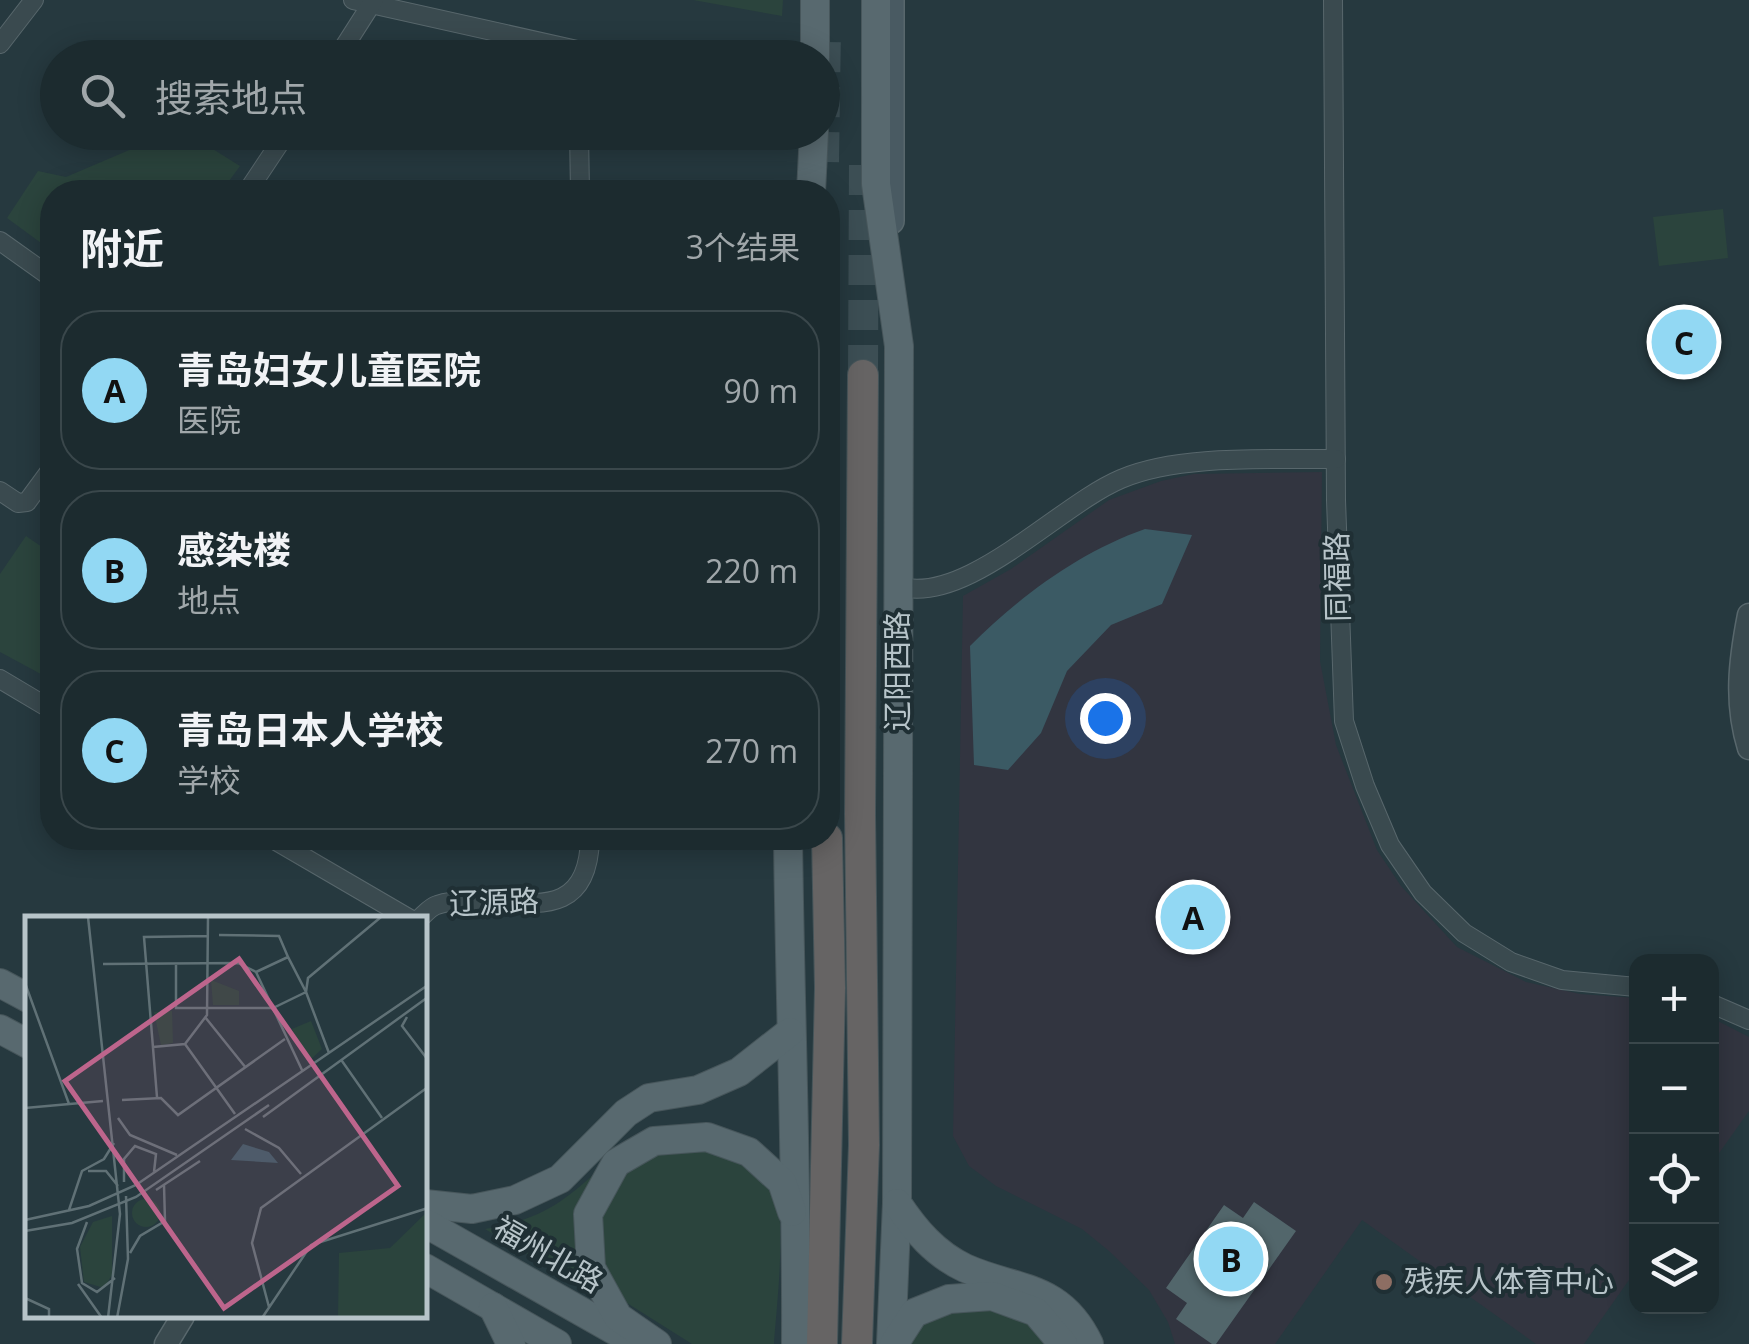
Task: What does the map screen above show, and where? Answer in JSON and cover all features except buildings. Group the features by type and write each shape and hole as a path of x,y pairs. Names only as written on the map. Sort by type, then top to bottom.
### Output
{"highway":[{"path":"857,1344 864,1145 860,814 863,375"},
{"path":"822,1344 830,921 827,850"}],"main road":[{"path":"815,0 815,40"},
{"name":"辽阳西路","path":"876,0 876,184 899,346 896,1203 892,1344"},
{"path":"891,0 891,286"},
{"path":"812,180 813,150"},
{"path":"788,850 796,1344"},
{"path":"0,983 25,996"},
{"path":"0,1029 25,1042"},
{"path":"428,1204 472,1209 515,1200 560,1179 626,1113 649,1098 698,1090 739,1072 790,1032"},
{"path":"657,1344 618,1317 590,1268 588,1214 616,1163 654,1140 707,1137 749,1152 782,1182 797,1225"},
{"path":"896,1203 934,1249 968,1269 1012,1281 1052,1300 1083,1331 1089,1344"},
{"name":"福州北路","path":"428,1225 638,1344"},
{"path":"428,1270 557,1344"},
{"path":"892,1344 914,1313 949,1299 992,1296 1036,1312 1062,1344"},
{"path":"493,1307 511,1344"}],"street":[{"path":"0,44 34,0"},
{"path":"353,0 522,40"},
{"name":"同福路","path":"1333,0 1336,459 1344,722 1390,845 1424,893 1464,933 1511,962 1562,980 1629,987"},
{"path":"349,40 374,2"},
{"path":"254,180 275,150"},
{"path":"579,150 580,180"},
{"path":"0,241 40,269"},
{"path":"898,586 910,590 945,585 984,569 1076,503 1122,478 1171,465 1336,459"},
{"path":"0,491 18,503 27,502 40,484"},
{"path":"1749,616 1739,667 1742,724 1749,748"},
{"path":"0,679 40,703"},
{"path":"292,850 405,916"},
{"name":"辽源路","path":"422,916 434,905 470,901 549,903 566,896 585,877 588,850"},
{"path":"1719,1007 1749,1020"},
{"path":"166,1344 181,1319"}],"shaded area":[{"path":"1322,472 1320,661 1336,745 1377,850 1401,886 1457,947 1526,982 1580,994 1629,998 1629,1280 1584,1344 1536,1344 1362,1220 1275,1344 1175,1344 1168,1322 1149,1290 1109,1251 1082,1229 996,1186 969,1166 953,1136 963,596 1011,569 1109,500 1194,474"},
{"path":"1719,1022 1749,1037 1749,1111 1719,1153"}],"green space":[{"path":"693,0 783,0 782,16"},
{"path":"129,150 214,150 240,166 230,180 40,180 40,242 7,218 38,171 66,177"},
{"path":"1723,209 1728,258 1659,266 1653,217"},
{"path":"26,536 40,546 40,674 0,652 0,574"},
{"path":"704,1148 757,1169 771,1183 776,1195 780,1260 774,1344 692,1344 627,1303 604,1264 602,1217 628,1172 657,1153"},
{"path":"596,1172 578,1229 578,1257 585,1288 485,1229 518,1222 545,1210"},
{"path":"955,1306 1016,1312 1054,1344 903,1344 910,1331"}],"water":[{"path":"1145,529 1192,535 1162,604 1111,625 1067,671 1041,733 1008,770 974,765 970,646 1051,578 1097,550"}],"tunnel":[{"path":"826,28 826,40"},
{"path":"824,150 824,162"},
{"path":"863,375 864,158"}],"place":[{"name":"青岛日本人学校","path":"1684,342"},
{"name":"青岛妇女儿童医院","path":"1193,917"},
{"name":"感染楼","path":"1231,1259"},
{"name":"残疾人体育中心","path":"1384,1282"}]}
